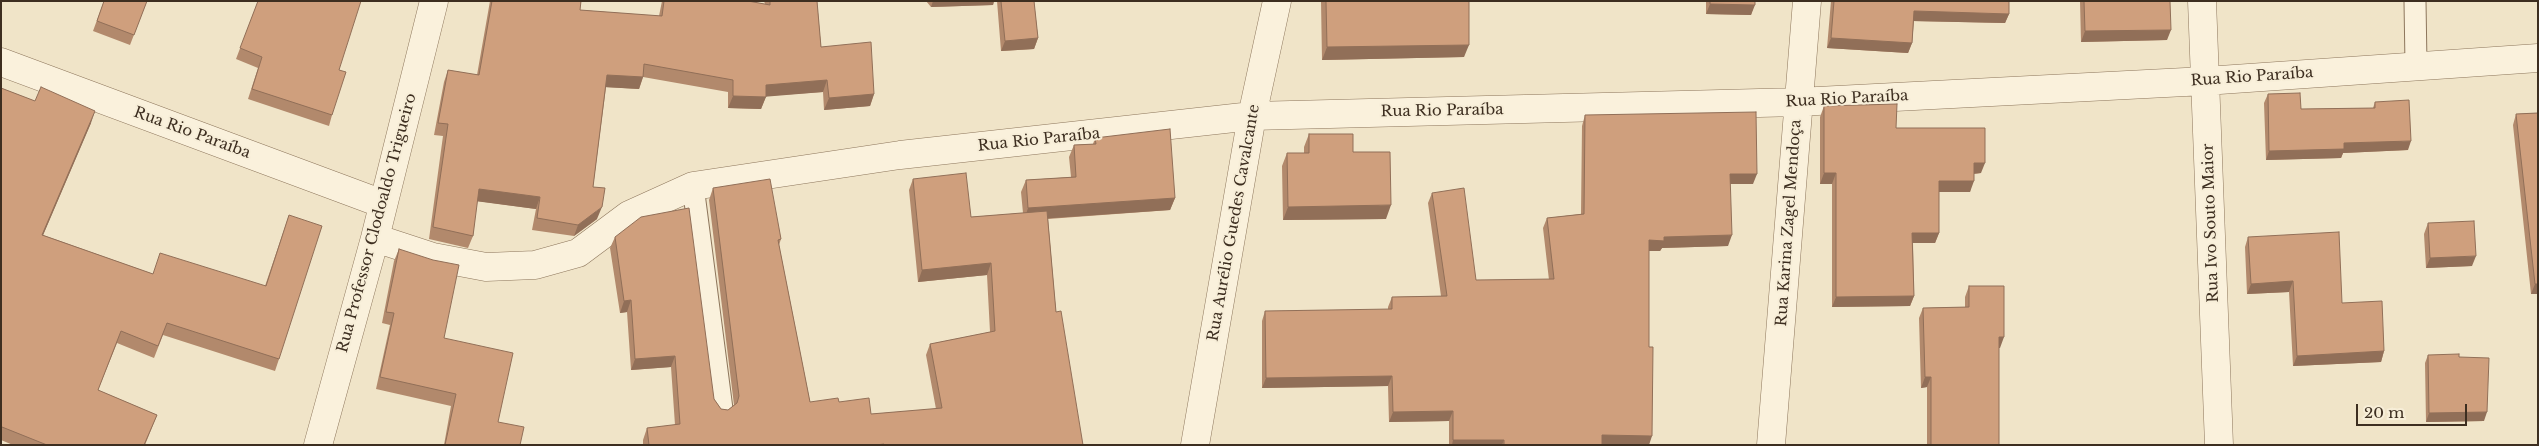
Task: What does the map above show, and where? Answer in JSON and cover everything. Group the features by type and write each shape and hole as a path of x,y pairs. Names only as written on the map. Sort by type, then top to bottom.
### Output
{"street":[{"name":"Rua Professor Clodoaldo Trigueiro","path":"318,445 375,238 434,1"},
{"name":"Rua Aurélio Guedes Cavalcante","path":"1195,445 1252,116 1277,1"},
{"name":"Rua Karina Zagel Mendoça","path":"1772,445 1807,1"},
{"name":"Rua Ivo Souto Maior","path":"2202,1 2219,445"},
{"name":"Rua Rio Paraíba","path":"375,238 433,257 486,267 535,265 578,253 629,215 693,186 900,155 1252,116 1798,102 2205,81 2538,58"},
{"name":"Rua Rio Paraíba","path":"1,62 383,204"}],"lane":[{"path":"2415,1 2416,65"},
{"path":"693,186 722,409"}],"building":[{"path":"104,1 147,1 134,35 97,21"},
{"path":"258,1 361,1 339,70 346,72 332,115 252,89 262,57 240,48"},
{"path":"492,1 581,1 580,10 662,16 664,1 748,1 770,5 770,1 817,1 821,47 871,42 874,94 829,98 827,80 766,85 766,97 733,96 733,80 644,64 643,77 607,75 593,187 605,188 602,207 578,225 537,218 540,197 479,189 473,236 433,227 448,124 438,123 448,70 479,75"},
{"path":"1001,1 1034,1 1038,38 1005,41"},
{"path":"1326,1 1469,1 1469,45 1327,47"},
{"path":"1710,1 1755,1 1755,5 1710,4"},
{"path":"1834,1 2009,1 2009,14 1914,11 1912,43 1831,38"},
{"path":"2084,1 2170,1 2171,30 2085,31"},
{"path":"41,87 95,111 42,235 153,274 160,253 266,286 289,215 322,226 279,359 167,323 158,346 121,331 98,390 157,415 144,445 47,445 2,427 1,430 1,88 35,101"},
{"path":"2300,93 2301,109 2375,108 2375,102 2409,100 2411,141 2344,143 2344,149 2269,151 2268,94"},
{"path":"1897,104 1896,128 1985,128 1985,163 1974,163 1974,181 1939,181 1939,233 1912,233 1914,296 1836,297 1836,173 1824,173 1824,106"},
{"path":"1756,112 1757,174 1730,174 1732,235 1664,237 1664,241 1649,240 1649,347 1653,347 1652,436 1602,435 1602,445 1504,445 1504,440 1453,440 1453,411 1393,412 1392,376 1266,378 1265,311 1392,309 1392,297 1447,296 1432,193 1464,188 1476,280 1554,279 1547,218 1584,214 1585,115"},
{"path":"2538,113 2538,284 2535,284 2516,114"},
{"path":"1170,129 1175,198 1028,208 1026,180 1076,177 1074,145 1096,144 1095,138"},
{"path":"1309,134 1353,134 1353,152 1390,152 1391,205 1288,207 1287,153 1309,153"},
{"path":"966,173 971,217 1047,211 1056,312 1061,311 1083,445 649,445 647,428 680,424 675,356 635,359 631,300 624,301 615,237 641,217 689,208 714,399 721,409 728,410 737,403 739,396 713,188 770,179 781,239 778,240 810,402 838,398 839,402 869,398 871,414 942,408 930,344 995,331 991,263 922,270 913,179"},
{"path":"2474,221 2476,256 2430,258 2428,223"},
{"path":"2339,232 2342,303 2382,301 2384,351 2297,356 2293,281 2251,284 2248,237"},
{"path":"399,249 433,260 459,265 444,338 513,353 498,422 524,427 520,445 445,445 456,394 380,377 394,313 386,312"},
{"path":"1969,286 2004,286 2004,337 1999,337 1999,445 1931,445 1931,377 1925,377 1923,308 1969,307"},
{"path":"2459,354 2459,357 2489,358 2487,412 2429,413 2428,355"}]}
